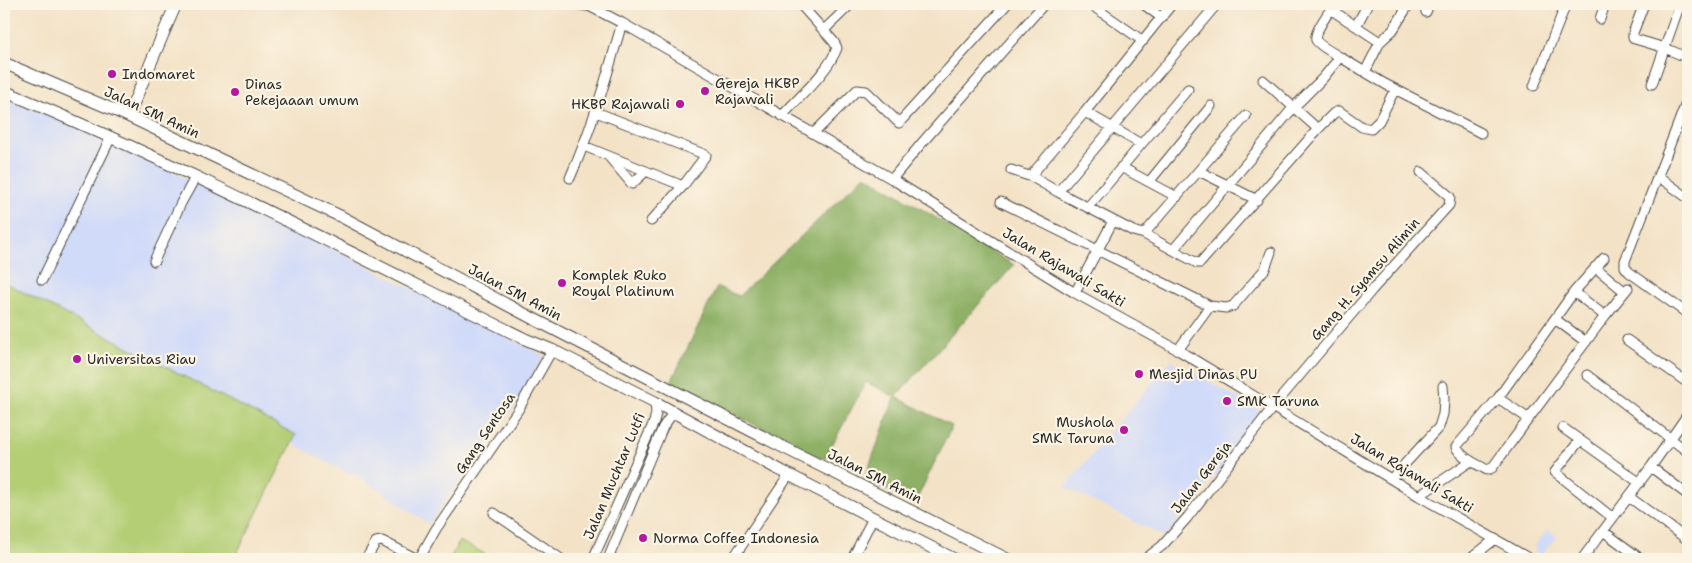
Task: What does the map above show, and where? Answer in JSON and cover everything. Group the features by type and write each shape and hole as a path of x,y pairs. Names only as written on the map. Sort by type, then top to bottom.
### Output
{"main road":[{"path":"128,116 176,4"},
{"name":"Jalan SM Amin","path":"4,63 128,116 342,217 538,321 779,445 1007,559"},
{"path":"4,91 86,125 196,176 525,339 552,350 676,413 771,464 789,476 954,559"},
{"path":"771,464 779,445"}],"street":[{"name":"Jalan Rajawali Sakti","path":"585,4 622,23 892,178 1075,293 1178,350 1419,496 1530,559"},
{"path":"782,116 828,66 837,48 824,30 800,4"},
{"path":"824,30 851,4"},
{"path":"814,133 857,90 866,91 899,123 1007,4"},
{"path":"892,178 1044,4"},
{"path":"1090,4 1143,41"},
{"path":"1142,4 1162,18"},
{"path":"1032,177 1033,173 1172,4"},
{"path":"1058,192 1217,4"},
{"path":"1356,26 1368,4"},
{"path":"1365,72 1380,42 1392,30 1409,4"},
{"path":"1534,86 1566,4"},
{"path":"1600,20 1606,4"},
{"path":"1644,4 1633,33 1635,39 1665,48 1688,58"},
{"path":"1652,84 1680,4"},
{"path":"1380,42 1332,7 1316,32 1316,40 1340,57 1395,89 1481,133"},
{"path":"570,178 596,112 622,23"},
{"path":"1173,250 1293,108 1323,78 1340,57"},
{"path":"1263,80 1318,129"},
{"path":"1088,207 1188,88"},
{"path":"1011,170 1032,177 1113,221 1144,234 1204,266 1318,129 1338,111 1362,127 1371,129 1376,126 1395,89"},
{"path":"1688,98 1625,261 1625,267 1629,272 1688,314"},
{"path":"1149,182 1211,106"},
{"path":"596,112 706,154 707,156 683,186 651,221"},
{"path":"1085,112 1141,144"},
{"path":"1144,234 1246,116"},
{"path":"42,280 111,137"},
{"path":"584,146 683,186"},
{"path":"608,156 632,184 646,171"},
{"path":"1121,167 1177,197"},
{"path":"1199,171 1257,200"},
{"name":"Gang H. Syamsu Alimin","path":"1273,407 1372,290 1449,205 1450,197 1448,194 1421,172"},
{"path":"154,262 196,176"},
{"path":"1659,177 1688,198"},
{"path":"1001,202 1210,306 1226,308 1233,306 1266,269 1271,252"},
{"path":"1075,293 1113,221"},
{"path":"1595,267 1626,289 1490,470 1471,461 1456,447 1498,398 1574,292 1595,267 1604,258"},
{"path":"1574,292 1605,316"},
{"path":"1178,350 1210,306"},
{"path":"1555,320 1586,342"},
{"path":"1627,340 1688,383"},
{"name":"Gang Sentosa","path":"418,559 436,528 518,410 552,350"},
{"path":"1587,375 1688,452"},
{"path":"1391,479 1439,427 1443,414 1443,386"},
{"path":"1498,398 1529,419"},
{"name":"Jalan Muchtar Lutfi","path":"593,559 654,422 656,413 655,402"},
{"name":"Jalan Gereja","path":"1145,559 1162,546 1187,518 1273,407"},
{"name":"Jalan Muchtar Lutfi","path":"608,559 664,427 670,417 676,413"},
{"path":"1582,559 1630,497 1688,414"},
{"path":"1563,428 1640,483"},
{"path":"1580,440 1553,476 1613,518"},
{"path":"1419,496 1471,461"},
{"path":"1651,467 1688,495"},
{"path":"736,554 789,476"},
{"path":"1630,497 1688,540"},
{"path":"494,513 561,559"},
{"path":"852,559 873,518"},
{"path":"1603,531 1641,559"},
{"path":"1470,559 1494,540"},
{"path":"366,559 376,542 382,541 418,559"}],"shaded area":[{"path":"4,96 84,129 337,251 544,356 519,400 429,524 352,472 350,475 292,443 234,559 4,559"},
{"path":"1171,360 1266,414 1165,537 1065,487"},
{"path":"1548,530 1557,537 1540,556 1535,552 1537,549 1534,546"}],"green space":[{"path":"865,175 1014,265 896,397 952,426 915,503 864,480 895,397 866,382 824,460 671,382 717,287 739,296"},
{"name":"Universitas Riau","path":"4,282 296,435 234,559 4,559"},
{"path":"459,541 495,559 450,559"}],"place":[{"name":"Indomaret","path":"112,74"},
{"name":"Gereja HKBP Rajawali","path":"705,91"},
{"name":"Dinas Pekejaaan umum","path":"235,92"},
{"name":"HKBP Rajawali","path":"680,104"},
{"name":"Komplek Ruko Royal Platinum","path":"562,283"},
{"name":"Universitas Riau","path":"77,359"},
{"name":"Mesjid Dinas PU","path":"1139,374"},
{"name":"SMK Taruna","path":"1227,401"},
{"name":"Mushola SMK Taruna","path":"1124,430"},
{"name":"Norma Coffee Indonesia","path":"643,538"}]}
